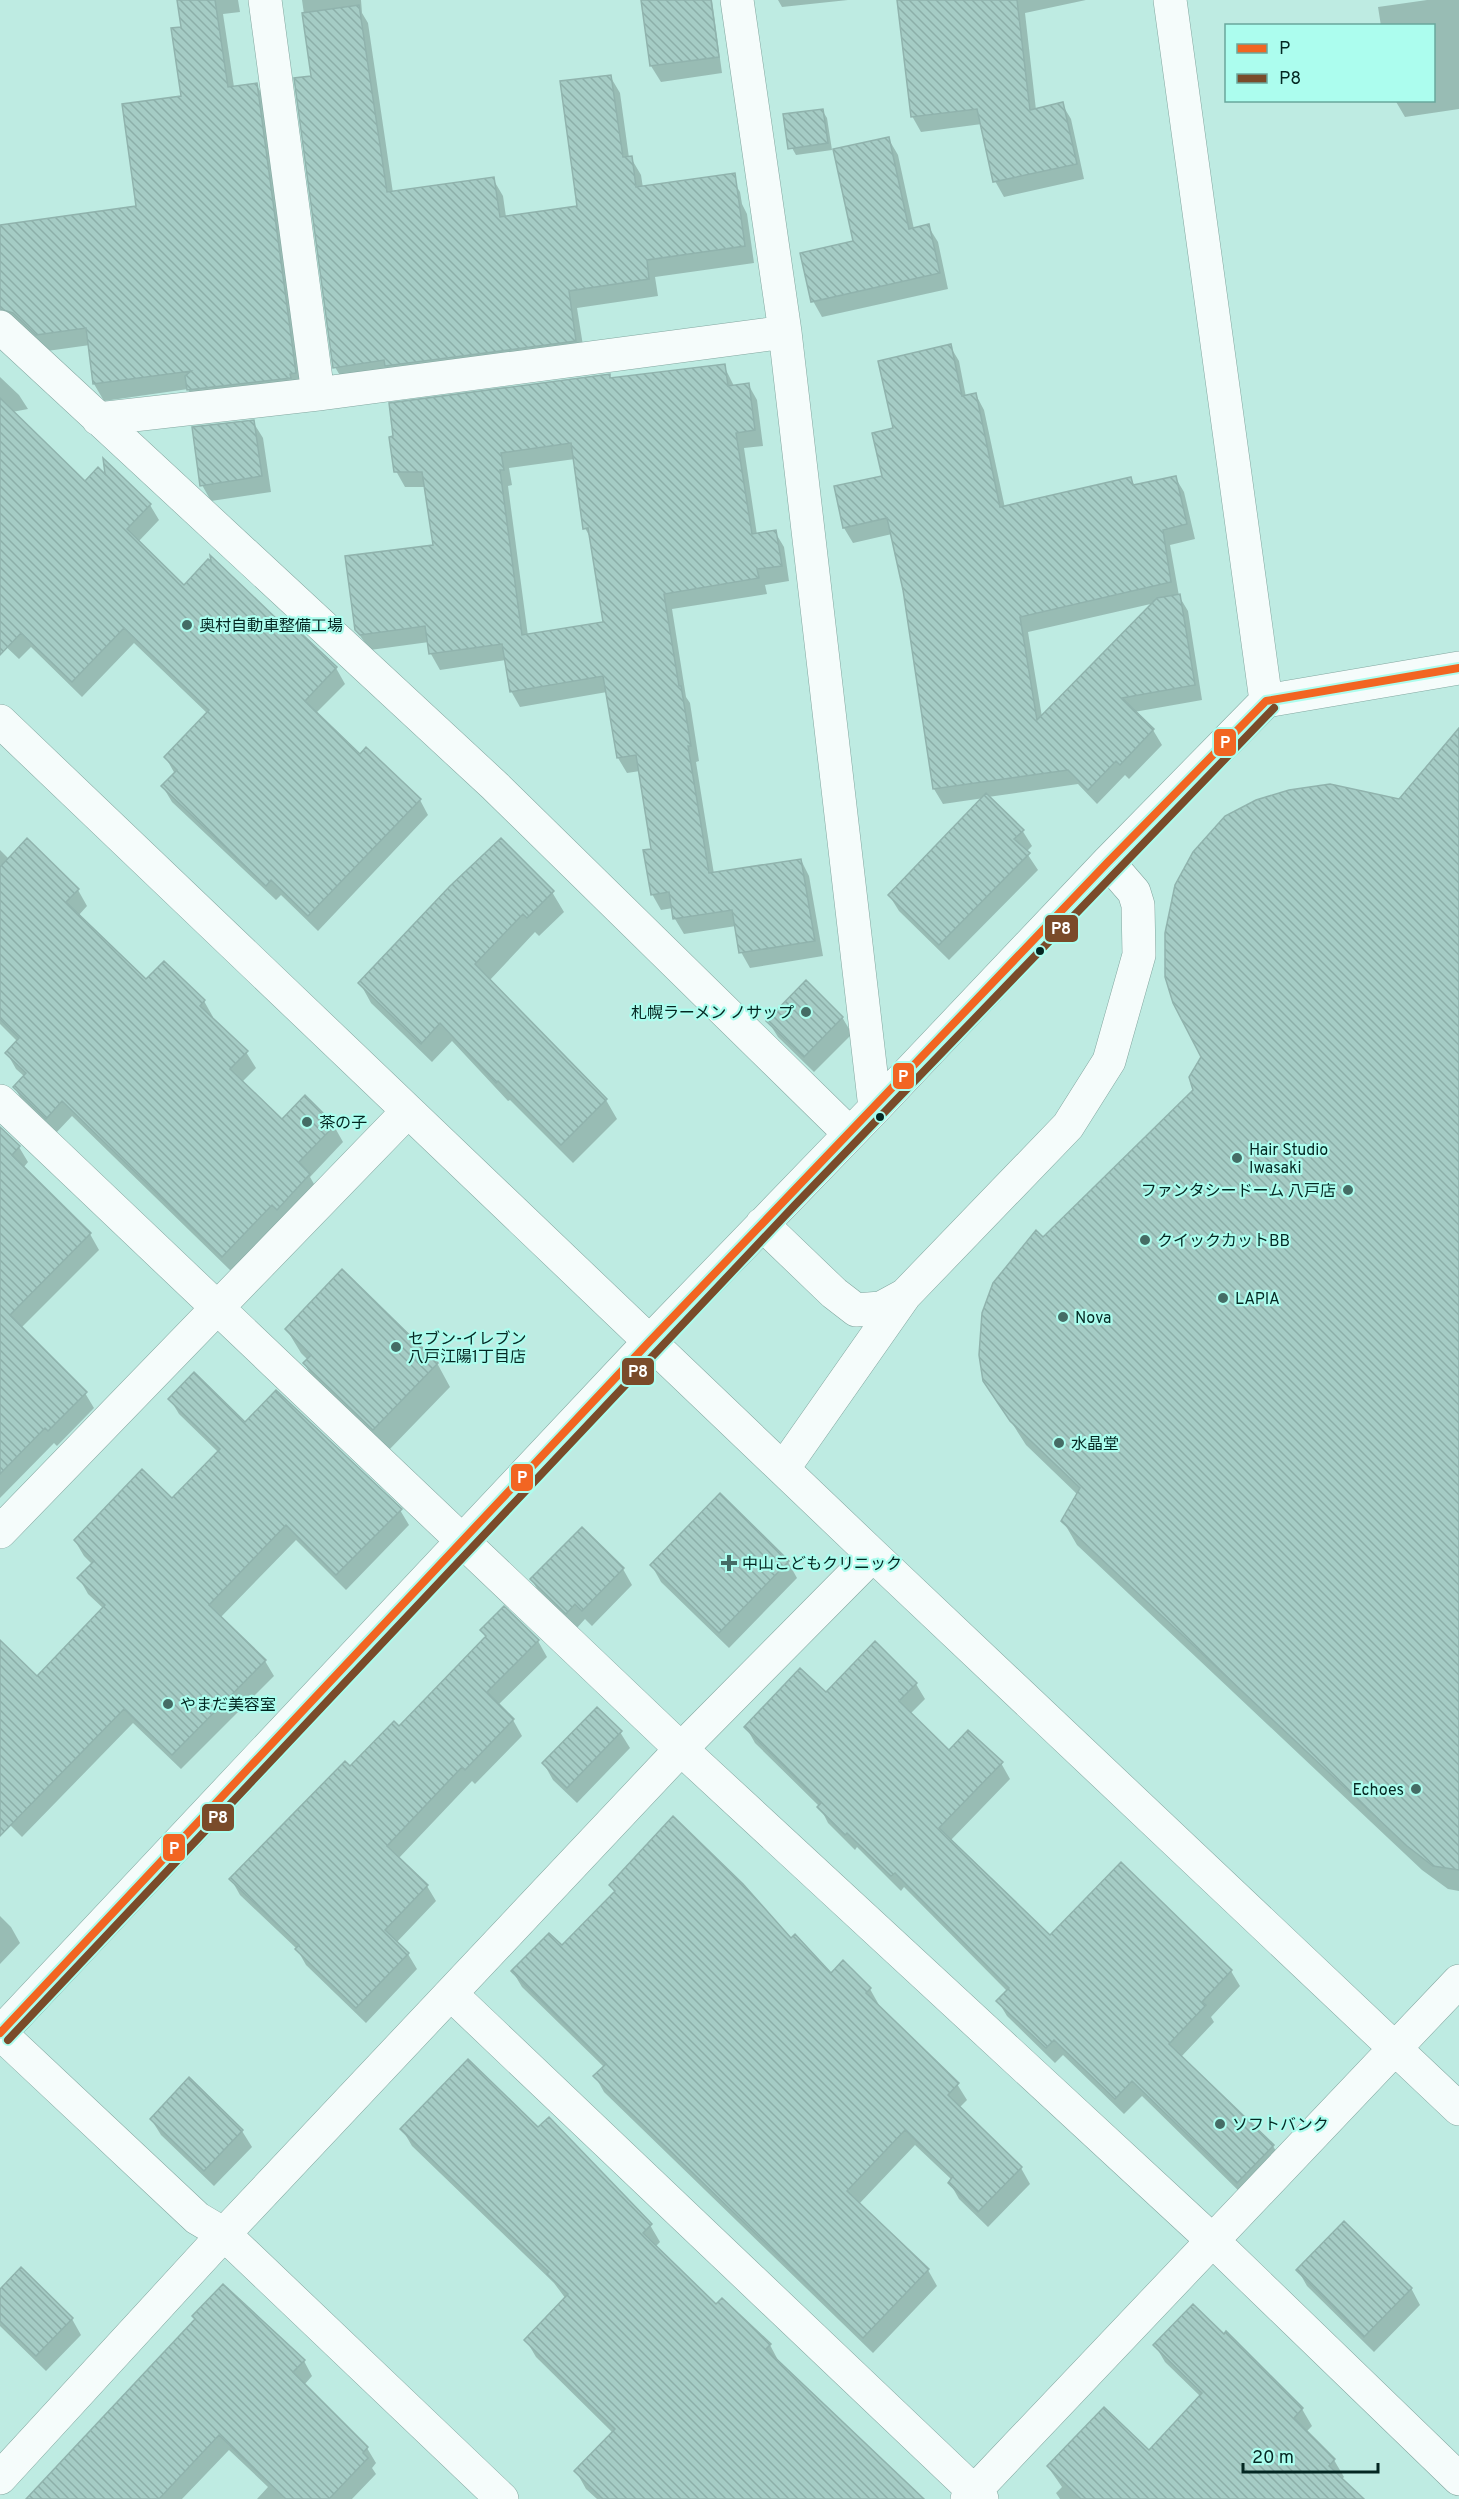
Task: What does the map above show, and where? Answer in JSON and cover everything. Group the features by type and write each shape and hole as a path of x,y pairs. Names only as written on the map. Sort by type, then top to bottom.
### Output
{"street":[{"path":"265,0 318,394"},
{"path":"737,0 785,332 874,1108"},
{"path":"1170,0 1266,701"},
{"path":"0,327 495,786 849,1133"},
{"path":"98,419 318,394 785,332"},
{"path":"502,2499 224,2234 198,2218 0,2033 650,1341 1108,862 1266,701 1459,668"},
{"path":"0,721 873,1555 1459,2109"},
{"path":"783,1469 905,1295 1068,1126 1109,1061 1138,955 1138,905 1134,892 1108,862"},
{"path":"0,1101 681,1749 1213,2241 1459,2479"},
{"path":"0,1532 408,1111"},
{"path":"762,1224 834,1293 856,1310 881,1308 905,1295"},
{"path":"0,2478 224,2234 681,1749 873,1555"},
{"path":"451,1994 974,2497 1459,1981"}],"building":[{"path":"177,0 215,0 228,87 257,83 296,373 290,374 291,378 187,390 185,376 191,371 93,384 86,328 36,335 13,313 0,309 0,225 136,206 122,104 181,96 171,28 181,27"},
{"path":"641,0 711,0 719,57 650,66"},
{"path":"897,0 1017,0 1030,110 1063,102 1077,164 993,182 977,109 911,117"},
{"path":"359,5 387,192 494,177 500,217 577,206 560,81 611,75 623,157 632,156 636,187 735,173 745,246 647,260 649,279 569,291 576,341 385,366 384,360 333,368 294,78 311,76 302,13"},
{"path":"823,109 828,143 788,149 783,114"},
{"path":"889,137 909,229 929,224 940,273 811,302 800,253 853,241 833,149"},
{"path":"951,344 962,396 976,393 1000,507 1131,477 1133,485 1176,476 1187,524 1163,530 1171,582 1020,617 1037,720 1157,598 1180,594 1195,685 1122,698 1154,729 1120,765 1116,761 1088,790 1068,770 933,789 903,590 887,518 843,528 834,486 882,476 872,433 893,428 878,361"},
{"path":"725,364 728,386 749,383 755,430 736,433 752,534 776,530 782,566 757,569 759,578 664,594 691,746 688,746 709,873 801,859 815,941 739,953 732,910 673,919 669,892 651,895 643,850 651,849 636,755 617,758 603,676 510,692 502,644 429,654 425,626 360,635 355,630 345,556 433,545 422,472 394,472 389,437 393,436 389,403 610,374 610,378","holes":["571,443 583,529 588,528 603,622 522,635 500,470 504,470 501,453"]},
{"path":"0,398 85,481 98,467 105,474 103,458 151,504 127,529 184,585 208,559 211,561 210,555 281,623 285,618 337,667 305,701 360,754 366,747 421,799 308,916 271,880 266,886 161,786 177,770 164,757 209,710 124,628 72,682 21,633 0,655"},
{"path":"254,420 262,476 200,486 192,427"},
{"name":"LAPIA","path":"1459,728 1459,1870 1433,1866 1407,1846 1061,1521 1080,1488 1010,1421 983,1381 979,1355 982,1313 993,1283 1036,1230 1043,1237 1193,1090 1189,1077 1201,1057 1173,1003 1165,977 1165,933 1175,885 1193,852 1225,816 1256,800 1289,790 1330,784 1399,799"},
{"path":"986,793 1024,830 1014,839 1030,853 939,945 888,895"},
{"path":"27,838 79,889 66,902 146,979 164,961 205,1000 200,1006 248,1051 230,1069 282,1119 305,1095 335,1125 299,1162 310,1174 277,1210 272,1205 222,1257 62,1101 46,1119 13,1087 26,1073 5,1053 19,1038 0,1019 0,867"},
{"path":"501,838 554,891 527,918 523,914 475,964 607,1099 561,1145 498,1081 496,1083 440,1023 421,1044 358,983 450,886"},
{"path":"806,980 843,1017 804,1057 766,1021"},
{"path":"0,1127 20,1146 12,1155 91,1233 10,1315 87,1392 48,1431 45,1428 0,1474"},
{"path":"342,1269 438,1363 373,1430 303,1363 311,1355 285,1329"},
{"path":"194,1372 245,1422 276,1390 402,1509 336,1575 286,1525 209,1605 266,1660 172,1755 124,1709 0,1836 0,1640 37,1676 105,1605 77,1578 94,1561 74,1540 142,1469 172,1498 220,1449 168,1399"},
{"path":"720,1493 789,1561 719,1633 650,1565"},
{"path":"582,1527 624,1568 582,1611 575,1604 566,1614 530,1579"},
{"path":"504,1606 539,1640 487,1692 514,1719 465,1770 462,1767 387,1846 428,1885 385,1930 409,1953 356,2008 295,1949 299,1945 229,1879 345,1761 350,1766 394,1721 399,1726 486,1636 480,1630"},
{"path":"875,1641 917,1683 899,1701 949,1750 968,1730 1003,1762 939,1828 1050,1935 1121,1862 1232,1970 1202,2002 1206,2005 1169,2044 1274,2145 1237,2183 1132,2081 1115,2099 1054,2040 1046,2048 996,2001 1009,1988 895,1873 891,1876 847,1833 845,1835 817,1807 821,1803 744,1727 800,1668 826,1692"},
{"path":"597,1707 622,1731 567,1788 542,1763"},
{"path":"673,1816 743,1884 791,1938 795,1934 831,1973 843,1960 871,1988 866,1993 959,2083 948,2095 1022,2167 978,2212 948,2183 953,2176 905,2130 847,2191 929,2269 863,2338 593,2076 606,2064 511,1971 549,1933 562,1945 615,1891 609,1885"},
{"path":"468,2059 538,2127 549,2117 652,2224 643,2233 716,2304 722,2298 771,2344 766,2349 924,2499 603,2499 574,2471 615,2429 524,2340 568,2294 547,2274 549,2272 400,2129"},
{"path":"189,2077 243,2130 204,2171 150,2119"},
{"path":"1344,2221 1412,2288 1364,2337 1296,2270"},
{"path":"21,2267 73,2318 36,2356 0,2321 0,2289"},
{"path":"223,2284 305,2360 293,2372 368,2447 363,2453 368,2458 329,2499 286,2499 219,2435 159,2499 26,2499 195,2319 192,2316"},
{"path":"1193,2304 1224,2334 1226,2331 1303,2408 1294,2418 1335,2459 1329,2466 1364,2499 1081,2499 1047,2466 1104,2407 1149,2450 1202,2393 1153,2345"}],"transit line":[{"name":"P","path":"0,2033 650,1341 1108,862 1266,701 1459,668"},
{"name":"P8","path":"8,2040 795,1205 1274,708"}],"place":[{"name":"奥村自動車整備工場","path":"187,625"},
{"name":"札幌ラーメン ノサップ","path":"806,1012"},
{"name":"茶の子","path":"307,1122"},
{"name":"Hair Studio Iwasaki","path":"1237,1158"},
{"name":"ファンタシードーム 八戸店","path":"1348,1190"},
{"name":"クイックカットBB","path":"1145,1240"},
{"name":"LAPIA","path":"1223,1298"},
{"name":"Nova","path":"1063,1317"},
{"name":"セブン-イレブン 八戸江陽1丁目店","path":"396,1347"},
{"name":"水晶堂","path":"1059,1443"},
{"name":"中山こどもクリニック","path":"729,1563"},
{"name":"やまだ美容室","path":"168,1704"},
{"name":"Echoes","path":"1416,1789"},
{"name":"ソフトバンク","path":"1220,2124"}]}
